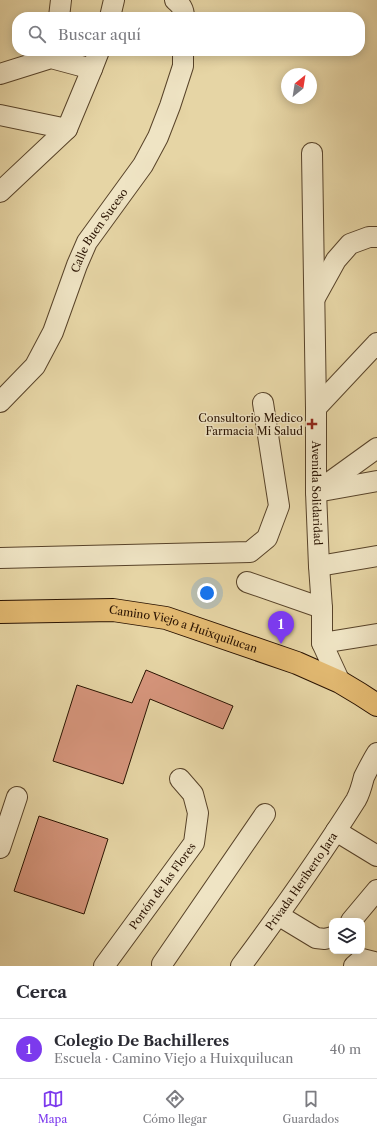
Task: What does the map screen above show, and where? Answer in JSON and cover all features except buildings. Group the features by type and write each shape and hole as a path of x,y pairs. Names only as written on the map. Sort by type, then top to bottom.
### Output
{"main road":[{"name":"Camino Viejo a Huixquilucan","path":"0,612 113,610 166,618 297,663 340,682 377,705"}],"street":[{"path":"60,12 61,0"},
{"path":"111,12 114,0"},
{"path":"0,74 49,56"},
{"path":"0,192 67,129 95,60 61,56"},
{"name":"Calle Buen Suceso","path":"0,402 35,366 53,332 76,265 87,242 143,166 158,137 170,106 183,66 183,56"},
{"path":"0,115 67,129"},
{"path":"312,153 314,300"},
{"name":"Avenida Solidaridad","path":"340,682 322,643 322,608 316,492 314,300 336,260 350,244 369,237 377,237"},
{"path":"316,408 377,343"},
{"path":"0,558 250,552 267,538 279,506 263,403"},
{"path":"316,492 377,448"},
{"path":"316,492 377,481"},
{"path":"319,566 377,556"},
{"path":"247,582 322,608"},
{"path":"322,643 377,634"},
{"name":"Privada Heriberto Jara","path":"359,795 364,777 377,753"},
{"name":"Portón de las Flores","path":"104,966 194,843 198,813 193,794 180,779"},
{"name":"Privada Heriberto Jara","path":"242,966 336,831 359,795 377,779"},
{"path":"0,848 18,797"},
{"path":"162,966 265,814"},
{"path":"336,831 377,856"},
{"path":"354,918 377,890"},
{"path":"278,915 316,938 329,938"},
{"path":"354,966 362,959 377,964"}],"place":[{"name":"Consultorio Medico Farmacia Mi Salud","path":"312,424"},
{"name":"Colegio De Bachilleres","path":"281,644"}]}
